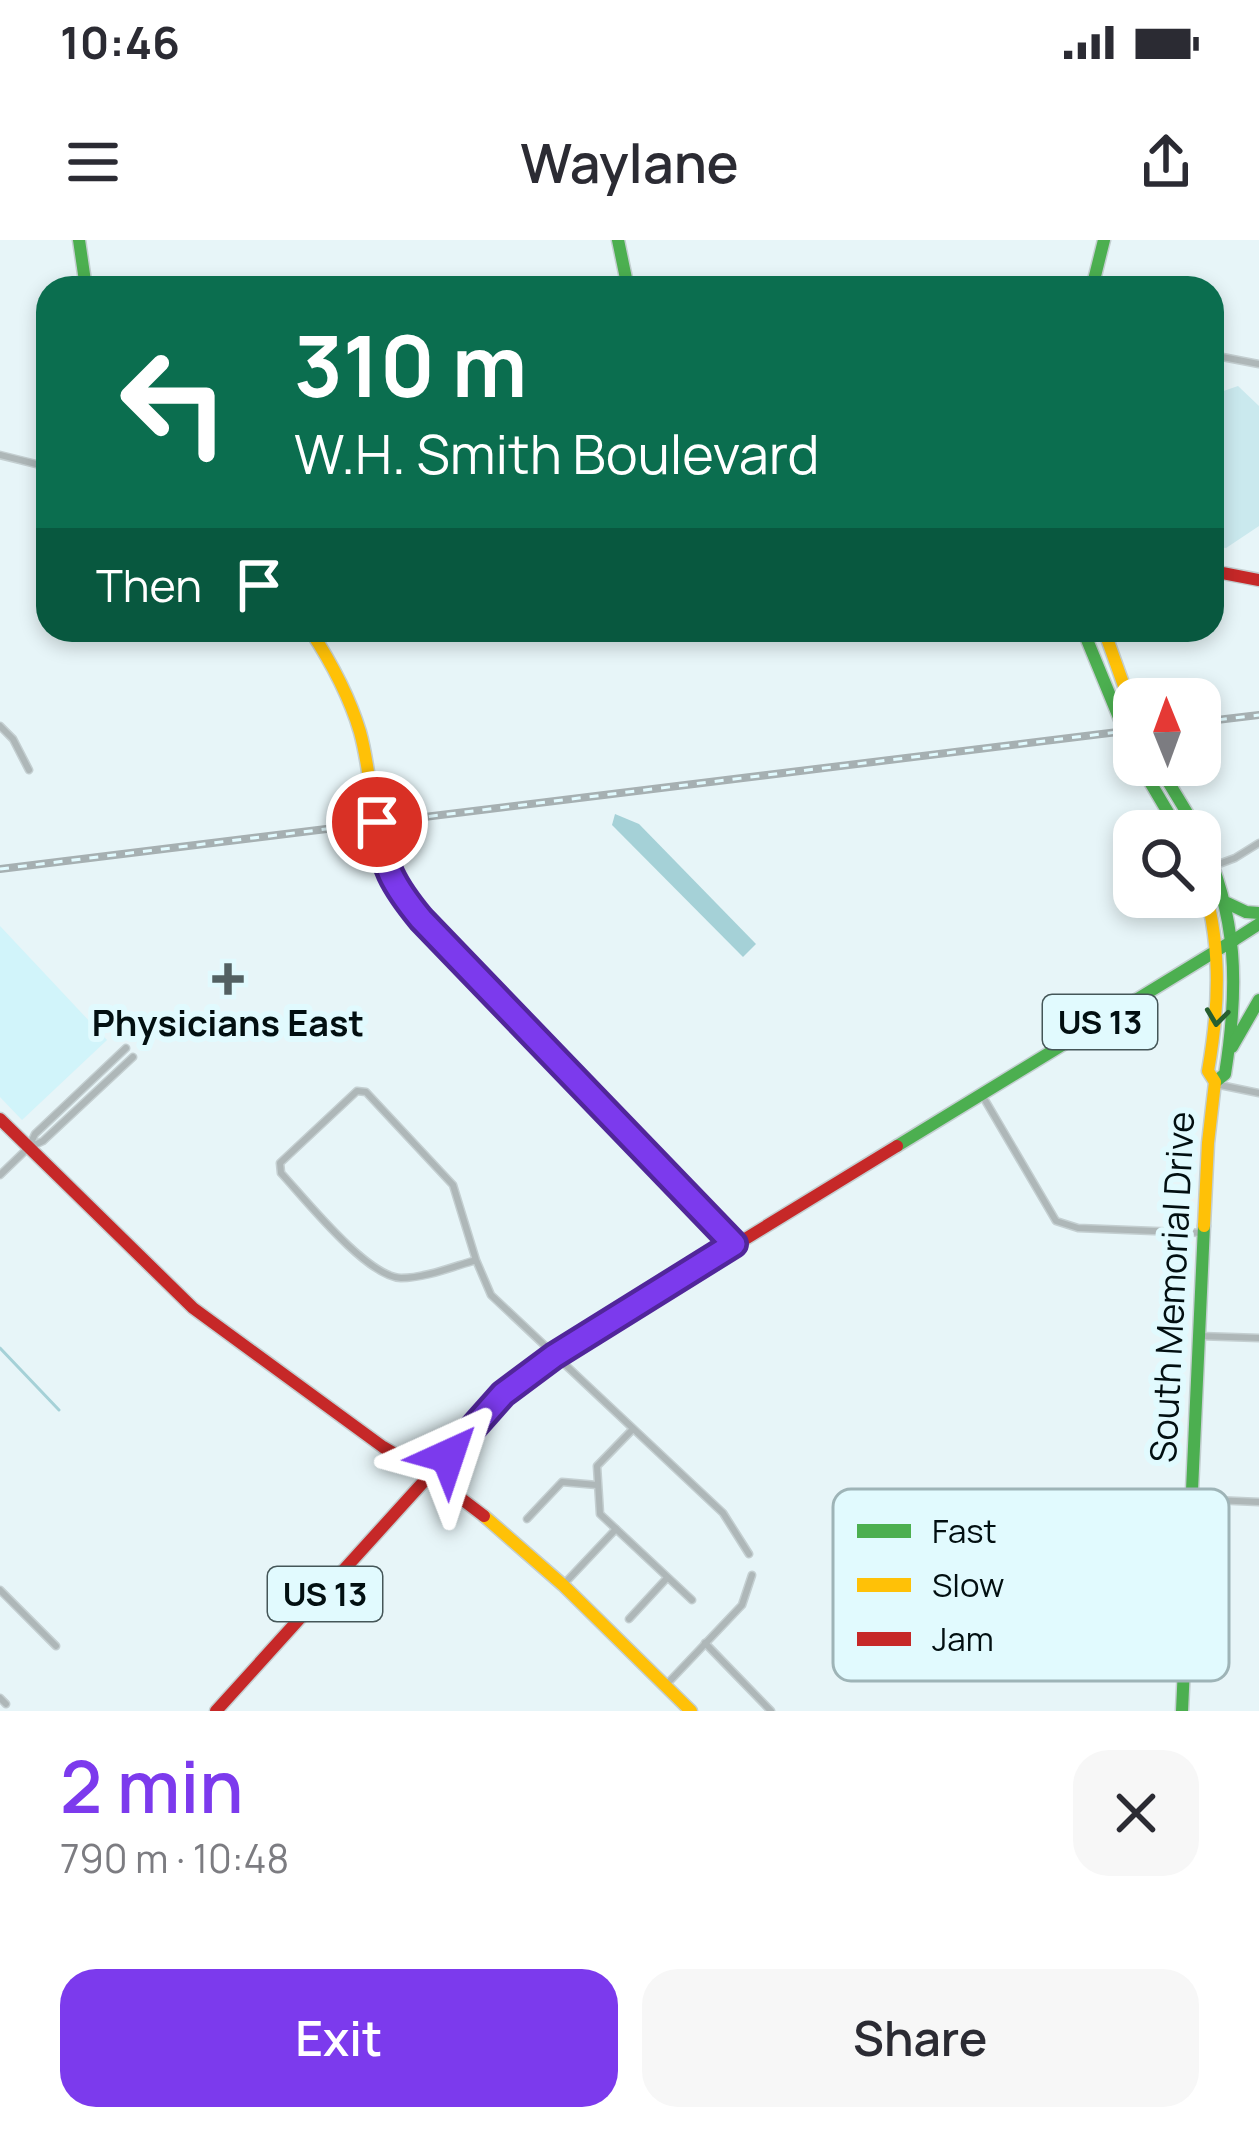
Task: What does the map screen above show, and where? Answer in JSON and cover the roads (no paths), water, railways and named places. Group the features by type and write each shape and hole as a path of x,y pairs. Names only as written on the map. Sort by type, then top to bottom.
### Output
{"main road":[{"path":"79,240 84,276"},
{"path":"617,240 625,276"},
{"path":"1095,276 1104,240"},
{"path":"1224,573 1259,580"},
{"path":"318,642 336,668 360,727 385,864 398,891 734,1244"},
{"path":"1087,642 1113,706"},
{"path":"1108,642 1121,678"},
{"name":"South Memorial Drive","path":"1215,1083 1226,1074 1236,995 1234,940 1221,885"},
{"path":"1227,903 1246,913 1259,913"},
{"name":"South Memorial Drive","path":"1191,1489 1209,1124 1215,1083 1208,1071 1220,1000 1213,918"},
{"path":"1234,940 1259,924"},
{"name":"US 13","path":"216,1711 503,1394 554,1356 734,1244 1234,940"},
{"path":"1229,1051 1259,1000"},
{"path":"0,1119 194,1309 383,1447 430,1474 499,1528 691,1711"},
{"name":"South Memorial Drive","path":"1182,1711 1183,1681"}],"street":[{"path":"1224,358 1259,364"},
{"path":"0,455 36,464"},
{"path":"0,726 13,739 29,770"},
{"path":"1221,863 1259,843"},
{"path":"28,1148 35,1134 126,1048"},
{"path":"0,1175 134,1057"},
{"path":"1215,1083 1259,1093"},
{"path":"476,1260 407,1278 380,1273 279,1167 362,1090 452,1185 491,1295 723,1513 748,1554"},
{"path":"982,1095 1056,1221 1078,1228 1204,1233"},
{"path":"1199,1336 1259,1338"},
{"path":"633,1429 597,1466 600,1514 692,1600"},
{"path":"527,1519 562,1482 597,1485"},
{"path":"1229,1500 1259,1502"},
{"path":"563,1585 616,1529"},
{"path":"665,1686 742,1605 752,1575"},
{"path":"629,1619 667,1577"},
{"path":"0,1590 56,1646"},
{"path":"705,1643 771,1711"}],"waterway":[{"path":"0,1348 59,1410"}],"railway":[{"path":"1221,720 1259,715"},
{"path":"0,869 1113,733"}],"place":[{"name":"Physicians East","path":"228,979"}]}
